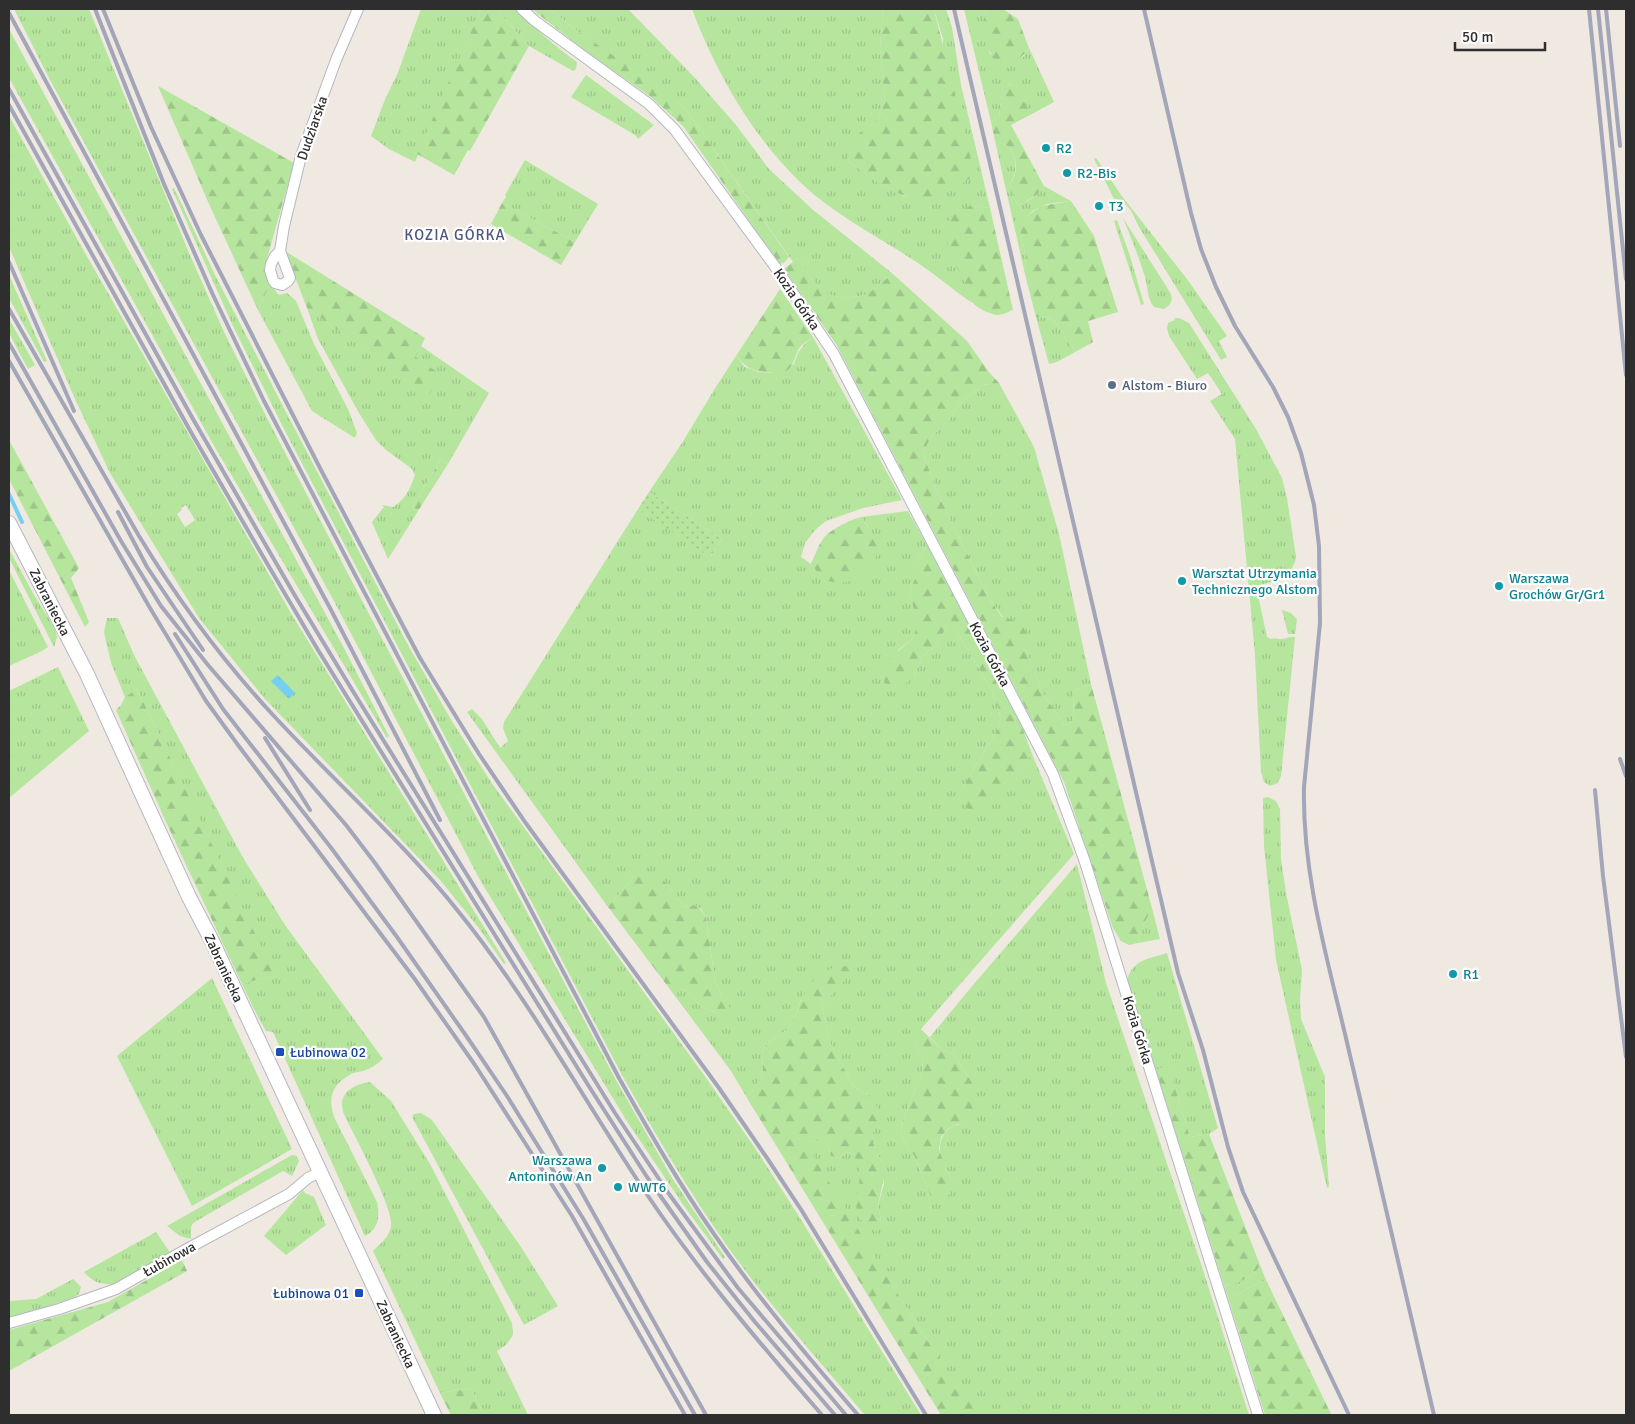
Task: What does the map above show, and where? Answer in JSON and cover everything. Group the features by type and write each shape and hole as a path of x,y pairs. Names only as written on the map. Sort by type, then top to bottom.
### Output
{"main road":[{"name":"Zabraniecka","path":"9,523 87,674 189,897 220,958 434,1415"}],"street":[{"name":"Dudziarska","path":"280,251 301,156 336,60 358,9"},
{"name":"Kozia Górka","path":"522,9 535,21 650,104 675,130 779,272 834,354 1053,774 1084,860 1258,1415"},
{"name":"Łubinowa","path":"9,1322 59,1309 116,1289 289,1194 308,1178 320,1172"}],"green space":[{"path":"14,9 89,9 189,253 225,334 267,418 617,1082 672,1178 725,1257 723,1259 684,1206 628,1123 480,880 335,603 49,78"},
{"path":"421,9 481,9 415,162 389,149 371,136 397,75"},
{"path":"481,9 496,9 529,46 470,151 468,150 454,175 417,154"},
{"path":"496,9 516,9 545,37 577,62 576,69 573,71 529,46"},
{"path":"533,9 550,9 572,27 653,83 681,105 789,257 785,262 780,264 778,262 683,126 651,97 588,53"},
{"path":"550,9 628,9 695,78 736,125 769,169 812,209 893,274 872,291 862,296 840,297 824,292 798,258 793,262 681,105 572,27"},
{"path":"692,9 883,9 880,48 885,102 878,119 854,138 848,161 882,185 903,196 929,198 943,39 934,9 946,9 952,27 961,85 990,208 973,206 966,285 972,303 921,265 830,207 802,184 767,145 737,102 712,57"},
{"path":"883,9 934,9 975,176 933,197 917,198 896,192 885,187 848,161 854,137 878,119 885,102 880,48"},
{"path":"964,9 988,9 984,25 990,54 1010,63 1023,57 1029,48 1054,102 1030,115 1024,100 1010,84 1003,87 999,116 991,122"},
{"path":"988,9 1003,9 1018,19 1029,48 1019,59 1008,63 999,61 992,54 986,44 983,32 984,20"},
{"path":"9,29 345,650 389,736 387,738 213,444 9,78"},
{"path":"586,75 654,125 638,139 635,135 571,97"},
{"path":"1007,83 1018,92 1029,111 1030,115 1011,125 1044,186 1036,195 1018,206 1009,184 1016,170 1015,159 1007,146 995,141 991,122 999,116 1003,87"},
{"path":"158,86 294,163 264,269 270,284 258,310 209,204"},
{"path":"9,116 292,615 506,963 504,964 478,927 440,880 265,699 199,618 110,473 75,399 9,247","holes":["186,505 195,520 185,527 177,514"]},
{"path":"995,141 1007,146 1015,159 1014,175 1009,184 1018,206 1032,198 1044,186 1071,201 1047,204 1034,210 1026,217 1020,230 1026,257 1025,274"},
{"path":"1096,158 1121,195 1187,279 1227,336 1219,341 1227,357 1221,360 1139,227 1130,209 1123,202 1114,199 1094,159"},
{"path":"525,160 598,204 575,242 502,203"},
{"path":"174,188 216,277 287,414 409,647 453,723 493,785 755,1148 921,1415 865,1415 746,1272 715,1229 674,1164 622,1075 284,429 232,324 172,189"},
{"path":"1071,201 1094,236 1118,312 1088,321 1093,342 1077,351 1066,339 1057,324 1046,318 1036,317 1025,274 1026,257 1020,230 1022,222 1026,217 1041,206"},
{"path":"502,203 575,242 561,265 491,224"},
{"path":"973,206 990,208 1013,310 998,315 979,308 972,302 949,250 946,238 946,227 950,218 959,211"},
{"path":"1123,218 1171,294 1171,303 1164,309 1154,307 1150,300 1143,270"},
{"path":"1117,220 1144,304 1141,305 1114,221"},
{"path":"285,251 425,338 416,357 441,375 429,395 307,308"},
{"path":"798,258 818,286 832,295 840,297 862,296 875,289 893,274 967,341 999,383 982,385 960,403 949,420 931,437 923,453 936,490 989,598 1002,617 1021,622 1030,643 1025,647 1042,692 1064,725 1073,721 1074,691 1091,684 1152,908 1141,930 1138,943 1129,945 1121,941 1113,928 1064,782 836,344 784,269"},
{"path":"9,275 47,361 44,362 9,298"},
{"path":"270,284 279,295 287,293 296,301 314,344 348,409 357,433 355,438 312,411 258,310"},
{"path":"780,289 813,337 800,347 791,366 786,371 778,373 756,371 746,366 736,356"},
{"path":"307,308 429,394 416,357 421,346 489,393 448,464 441,459 412,507 418,511 388,559 372,522 384,507 382,505 393,507 401,501 415,475 411,468 386,450 376,440 318,339"},
{"path":"1036,317 1052,320 1057,324 1066,339 1077,351 1057,362 1049,364"},
{"path":"1174,318 1179,318 1189,323 1256,429 1282,478 1287,498 1296,557 1295,562 1287,578 1256,586 1267,637 1281,639 1295,637 1281,776 1278,783 1270,786 1264,782 1261,772 1255,655 1235,439 1210,401 1222,394 1208,373 1197,379 1169,336 1168,323 1175,320"},
{"path":"9,319 35,365 28,369 9,333"},
{"path":"813,337 902,500 863,508 826,521 816,529 805,543 801,557 811,564 820,575 871,531 861,517 908,511 927,545 916,562 916,577 910,589 910,597 916,615 916,630 912,639 898,650 914,676 922,657 937,645 945,629 951,625 958,633 983,675 999,709 1000,720 998,729 963,787 963,799 972,817 1032,754 1074,854 921,1029 916,1045 922,1058 923,1070 901,1126 903,1140 915,1157 930,1195 953,1182 942,1158 940,1145 945,1133 950,1128 966,1124 971,1081 953,1054 941,1049 930,1037 1077,864 1106,983 1203,1270 1249,1415 968,1415 975,1412 920,1330 804,1143 826,1140 831,1156 839,1158 848,1152 855,1156 858,1160 860,1171 857,1200 881,1221 878,1205 884,1184 882,1162 875,1150 872,1136 876,1124 869,1095 854,1087 832,1047 822,1006 854,968 801,999 795,1018 787,1030 766,1044 762,1054 763,1076 747,1098 731,1071 669,988 685,990 701,1006 716,1013 722,997 715,980 706,917 701,909 694,905 685,907 668,885 632,879 608,907 467,712 472,709 482,719 500,748 508,741 503,728 504,722 638,509 711,556 722,539 649,492 736,356 745,367 759,372 776,373 794,364 801,349"},
{"path":"999,383 1034,447 1059,534 1091,684 1074,691 1073,721 1064,725 1042,692 1025,647 989,598 936,490 923,453 931,437 949,420 960,403 982,385"},
{"path":"9,440 79,568 71,578 89,622 85,627 9,479"},
{"path":"441,459 448,464 418,511 412,507"},
{"path":"649,492 722,539 710,557 638,509"},
{"path":"861,517 878,544 878,550 873,562 859,576 848,582 825,580 811,564 823,539 835,529"},
{"path":"927,545 1021,724 1032,754 972,818 963,799 963,787 998,729 1000,718 995,698 958,633 951,626 945,629 937,645 922,657 914,676 902,686 892,688 884,683 889,659 912,639 916,630 916,615 910,597 910,589 916,577 916,562"},
{"path":"9,549 34,595 55,628 57,637 54,647 9,558"},
{"path":"9,570 48,647 9,666"},
{"path":"1282,610 1291,613 1297,619 1295,634 1288,634"},
{"path":"107,618 118,618 134,655 242,856 285,925 383,1059 364,1071 353,1073 344,1078 335,1087 331,1098 334,1117 377,1202 376,1226 365,1236 273,1032 266,1031 242,984 274,975 137,689 125,697 111,663 104,632"},
{"path":"58,667 89,731 9,798 9,691"},
{"path":"137,689 275,975 242,984 116,710 125,697"},
{"path":"1268,797 1276,801 1280,809 1281,859 1302,970 1301,1019 1325,1077 1325,1135 1329,1187 1327,1188 1276,960 1264,846 1263,798"},
{"path":"653,871 668,885 685,907 694,905 706,917 715,980 722,997 731,1009 729,1013 723,1016 701,1006 685,990 669,988 608,907 632,879"},
{"path":"1152,908 1160,939 1138,943 1141,930"},
{"path":"1167,953 1218,1128 1209,1134 1190,1137 1168,1066 1156,1070 1127,980 1133,968 1142,961"},
{"path":"839,965 855,968 822,1006 832,1047 854,1087 869,1095 876,1104 880,1116 872,1136 875,1150 882,1162 885,1173 878,1205 881,1221 876,1232 862,1221 857,1212 856,1204 860,1172 859,1164 855,1158 848,1152 839,1158 831,1156 826,1140 805,1143 920,1330 976,1412 968,1415 941,1415 747,1098 763,1076 762,1054 766,1044 787,1030 795,1018 801,999 811,983 821,973"},
{"path":"212,978 292,1149 192,1206 117,1056"},
{"path":"921,1029 941,1049 953,1054 971,1081 976,1094 977,1107 974,1117 966,1124 957,1124 949,1128 941,1137 939,1149 946,1170 953,1182 950,1194 939,1202 930,1195 915,1157 903,1140 901,1126 923,1070 922,1058 916,1045"},
{"path":"1168,1065 1190,1137 1209,1134 1260,1265 1254,1273 1240,1282 1224,1285 1156,1070"},
{"path":"370,1082 391,1101 430,1164 512,1323 513,1335 506,1345 497,1351 528,1415 484,1415 471,1388 440,1393 373,1251 388,1234 391,1227 390,1218 380,1188 343,1112 342,1105 348,1091 358,1085"},
{"path":"421,1113 432,1120 521,1247 558,1306 524,1325 412,1117 414,1114"},
{"path":"292,1155 297,1156 299,1161 292,1176 283,1171 193,1223 191,1239 180,1236 167,1226"},
{"path":"303,1190 314,1197 326,1225 286,1255 264,1236"},
{"path":"156,1232 171,1254 114,1284 98,1282 84,1272"},
{"path":"182,1260 187,1271 9,1371 9,1330 108,1302"},
{"path":"1260,1265 1266,1280 1240,1294 1228,1298 1224,1285 1245,1280"},
{"path":"73,1279 81,1287 79,1294 75,1297 9,1319 9,1301 36,1299"},
{"path":"1266,1280 1332,1415 1265,1415 1228,1298 1240,1294"},
{"path":"471,1388 484,1415 451,1415 440,1393"}],"water":[{"path":"278,675 295,693 289,699 271,681"}],"waterway":[{"path":"9,494 22,522"}],"railway":[{"path":"95,9 164,184 213,295 264,401 619,1078 676,1177 731,1258 784,1327 858,1415"},
{"path":"103,9 151,127 201,235 420,658 479,754 525,822 719,1088 767,1158 802,1211 926,1415"},
{"path":"954,9 1178,973 1203,1050 1228,1147 1243,1192 1349,1415"},
{"path":"1144,9 1201,249 1216,287 1235,326 1273,387 1288,417 1301,453 1314,505 1319,546 1320,623 1304,787 1307,854 1325,953 1434,1415"},
{"path":"1589,9 1626,375"},
{"path":"1598,9 1626,279"},
{"path":"1606,9 1620,146"},
{"path":"9,13 330,608 440,820"},
{"path":"9,89 193,419 294,594 615,1113 669,1194 738,1288 846,1415"},
{"path":"9,105 192,434 318,650 590,1088 647,1177 707,1262 755,1322 835,1415"},
{"path":"9,262 74,411"},
{"path":"9,309 139,536 169,583 202,629 236,673 273,715 414,860 458,911 533,1015 624,1160 668,1225 732,1308 822,1415"},
{"path":"9,343 121,541 161,606 208,665 346,825 484,1017 706,1415"},
{"path":"9,361 150,608 206,701 414,978 475,1065 572,1216 685,1415"},
{"path":"118,512 147,567 203,650"},
{"path":"175,634 223,709 332,849 397,937 507,1096 584,1220 695,1415"},
{"path":"265,738 310,810"},
{"path":"1620,759 1626,776"},
{"path":"1595,790 1603,876 1626,1057"}],"place":[{"name":"R2","path":"1046,148"},
{"name":"R2-Bis","path":"1067,173"},
{"name":"T3","path":"1099,206"},
{"name":"Alstom - Biuro","path":"1112,385"},
{"name":"Warsztat Utrzymania Technicznego Alstom","path":"1182,581"},
{"name":"Warszawa Grochów Gr/Gr1","path":"1499,586"},
{"name":"R1","path":"1453,974"},
{"name":"Łubinowa 02","path":"280,1052"},
{"name":"Warszawa Antoninów An","path":"602,1168"},
{"name":"WWT6","path":"618,1187"},
{"name":"Łubinowa 01","path":"359,1293"}],"district":[{"name":"KOZIA GÓRKA","path":"455,235"}]}
